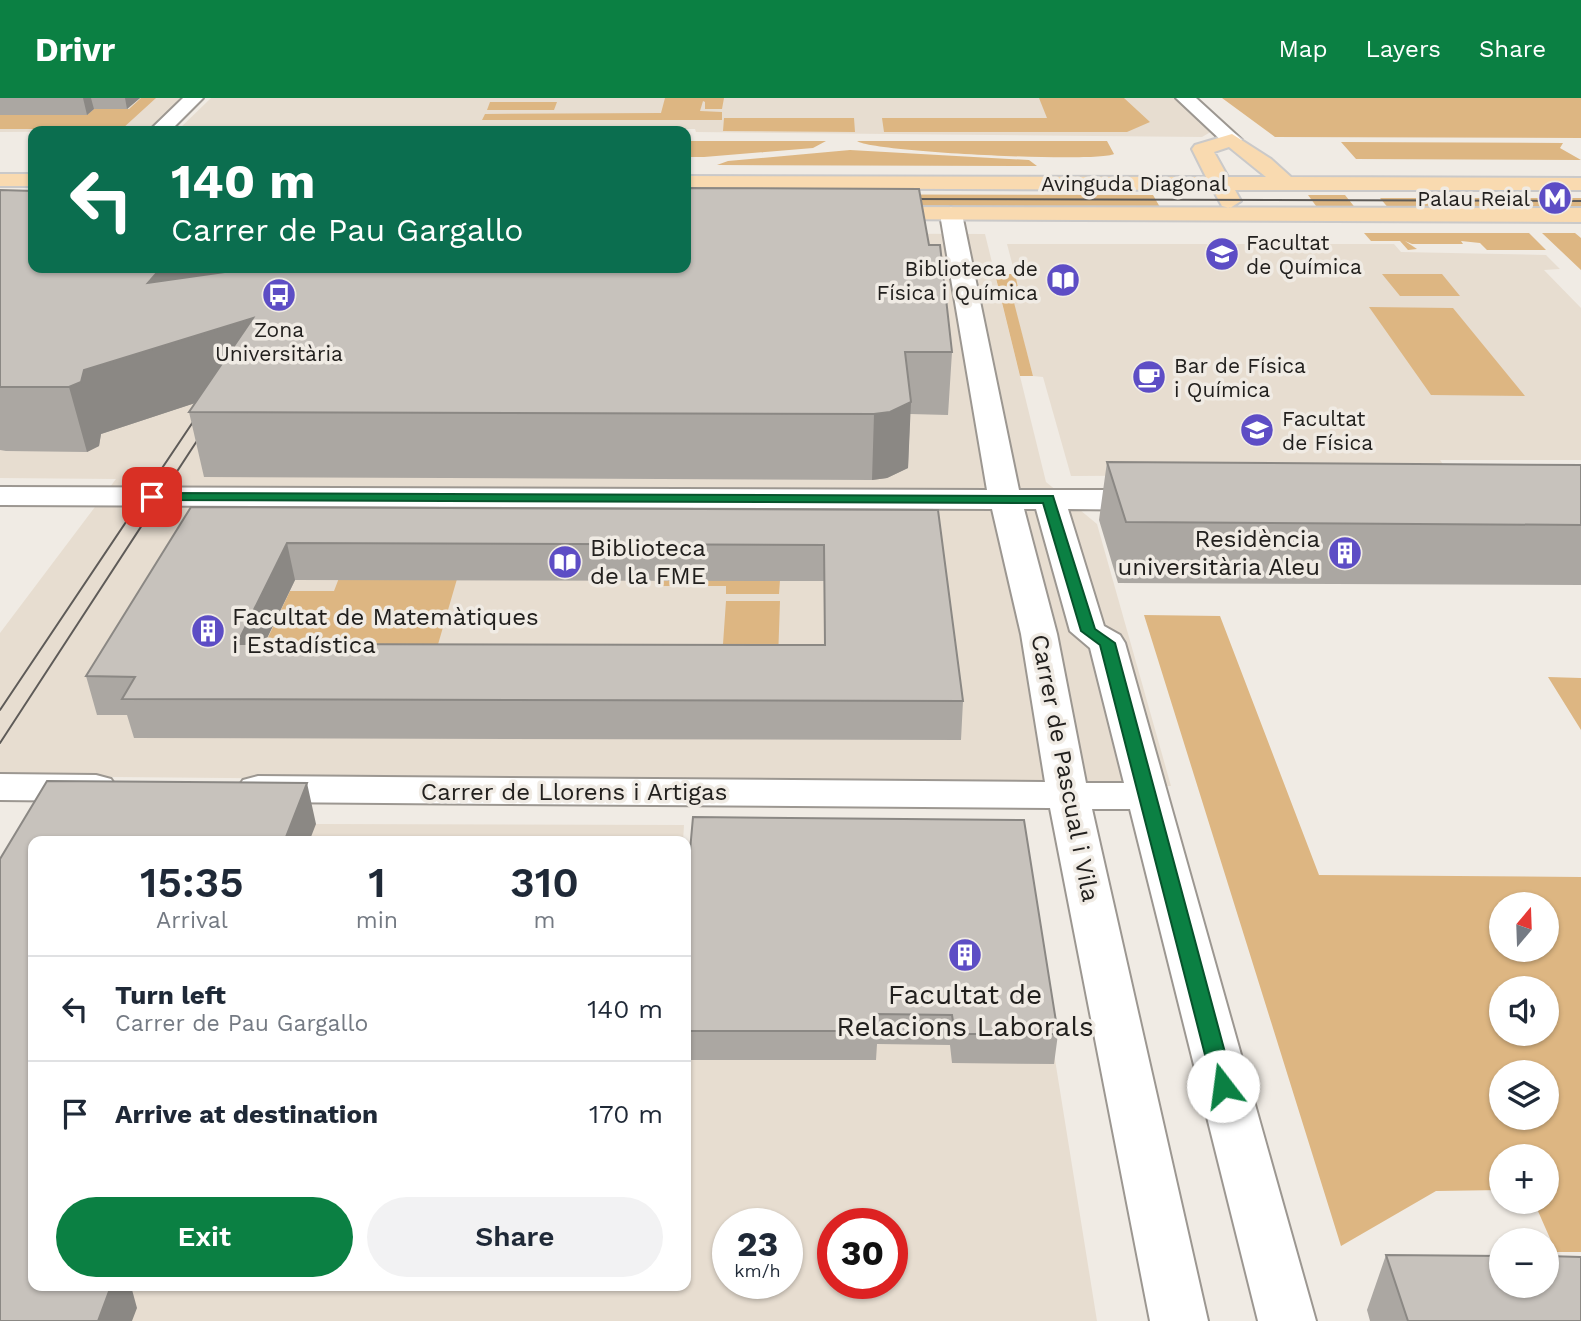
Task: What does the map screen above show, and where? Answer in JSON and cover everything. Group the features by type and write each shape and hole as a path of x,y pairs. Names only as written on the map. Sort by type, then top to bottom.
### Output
{"main road":[{"path":"1261,215 1231,204 1202,149 1232,140 1264,163 1285,183"},
{"path":"0,180 28,180"},
{"name":"Avinguda Diagonal","path":"691,182 1581,184"},
{"path":"0,192 28,197"},
{"path":"857,214 1581,215"}],"street":[{"path":"164,126 194,98"},
{"path":"1185,98 1232,140"},
{"name":"Carrer de Pascual i Vila","path":"951,214 1006,499 1039,634 1069,796 1179,1321"},
{"path":"0,496 1178,500"},
{"name":"Carrer de Pascual i Vila","path":"1049,499 1088,631 1107,643 1287,1321"},
{"path":"1039,634 1088,631"},
{"path":"0,787 129,788"},
{"name":"Carrer de Llorens i Artigas","path":"226,789 1148,796"}],"shaded area":[{"path":"0,98 181,98 152,126 28,126 28,132 0,132"},
{"path":"141,98 156,98 125,126 28,126 28,129 0,129 0,115 88,114 94,109 129,109"},
{"path":"211,98 1175,98 1214,130 1202,137 696,132 691,126 182,126"},
{"path":"665,98 724,98 722,109 705,109 703,101 700,111 722,112 722,120 482,120 485,114 661,113"},
{"path":"1039,98 1124,98 1150,122 1127,132 884,132 882,118 1047,118"},
{"path":"1222,98 1581,98 1581,138 1275,137"},
{"path":"490,102 557,102 554,110 487,110"},
{"path":"724,118 854,118 855,132 723,131"},
{"path":"691,141 826,141 813,148 691,157"},
{"path":"857,141 1107,141 1114,154 1068,157 984,155 901,149"},
{"path":"1341,142 1563,143 1560,148 1581,160 1356,159"},
{"path":"850,150 1029,160 1037,166 717,165 728,161"},
{"path":"691,194 1153,195 1161,209 691,208"},
{"path":"1308,195 1345,195 1357,210 1319,210"},
{"path":"1380,198 1581,198 1581,210 1390,210"},
{"path":"0,230 28,262 28,273 691,273 691,233 985,234 1046,482 1097,524 1171,786 0,776 0,633 116,479 0,478"},
{"path":"1364,233 1529,233 1546,250 1487,250 1480,243 1461,241 1463,244 1412,244 1405,241 1417,249 1408,250 1400,241 1371,241"},
{"path":"1542,233 1575,233 1581,238 1581,270"},
{"path":"1007,244 1394,244 1401,252 1546,255 1560,269 1544,270 1581,308 1581,460 1440,460 1450,474 1071,476 1043,377 1033,376 1009,287 1018,286"},
{"path":"995,274 1015,274 1018,287 1010,287 1033,376 1020,376"},
{"path":"1382,274 1442,274 1460,296 1400,296"},
{"path":"1369,307 1453,308 1525,396 1431,395"},
{"path":"339,578 457,579 430,672 244,688 290,591 334,591"},
{"path":"663,580 780,580 779,594 726,594 726,586 662,586"},
{"path":"726,601 780,601 777,689 721,673"},
{"path":"1144,615 1220,616 1319,875 1581,877 1581,1252 1559,1252 1559,1228 1545,1228 1539,1214 1559,1214 1559,1144 1489,1144 1489,1190 1436,1191 1341,1246"},
{"path":"1548,677 1581,678 1581,730"},
{"path":"60,821 684,825 683,836 52,836"},
{"path":"691,846 1021,848 1097,1321 0,1321 28,1291 691,1291"}],"building":[{"path":"691,188 919,189 929,245 940,245 952,352 905,352 911,402 890,412 874,414 189,412 253,318 84,370 81,382 69,387 0,387 0,190 28,191 28,273 157,273 148,283 218,273 691,273"},
{"path":"1107,462 1581,465 1581,525 1126,522"},
{"path":"191,507 938,510 963,701 122,699 135,677 86,676","holes":["287,543 824,545 825,645 237,644"]},
{"path":"47,781 307,783 286,836 28,836 28,1291 109,1291 98,1321 0,1321 0,859"},
{"name":"Facultat de Relacions Laborals","path":"693,817 1024,820 1058,1034 955,1034 952,1015 877,1014 877,1031 691,1031"},
{"path":"1386,1255 1489,1256 1489,1298 1559,1298 1559,1256 1581,1257 1581,1321 1408,1321"}],"tram line":[{"path":"902,199 1581,201"},
{"path":"0,710 203,407"},
{"path":"0,743 206,427"}],"place":[{"name":"Palau Reial","path":"1555,198"},
{"name":"Facultat de Química","path":"1222,254"},
{"name":"Biblioteca de Física i Química","path":"1063,280"},
{"name":"Zona Universitària","path":"279,295"},
{"name":"Bar de Física i Química","path":"1149,377"},
{"name":"Facultat de Física","path":"1257,430"},
{"name":"Residència universitària Aleu","path":"1345,553"},
{"name":"Biblioteca de la FME","path":"565,562"},
{"name":"Facultat de Matemàtiques i Estadística","path":"208,631"},
{"name":"Facultat de Relacions Laborals","path":"965,955"}],"route":[{"path":"152,497 1049,499 1088,631 1107,643 1223,1086"}]}
